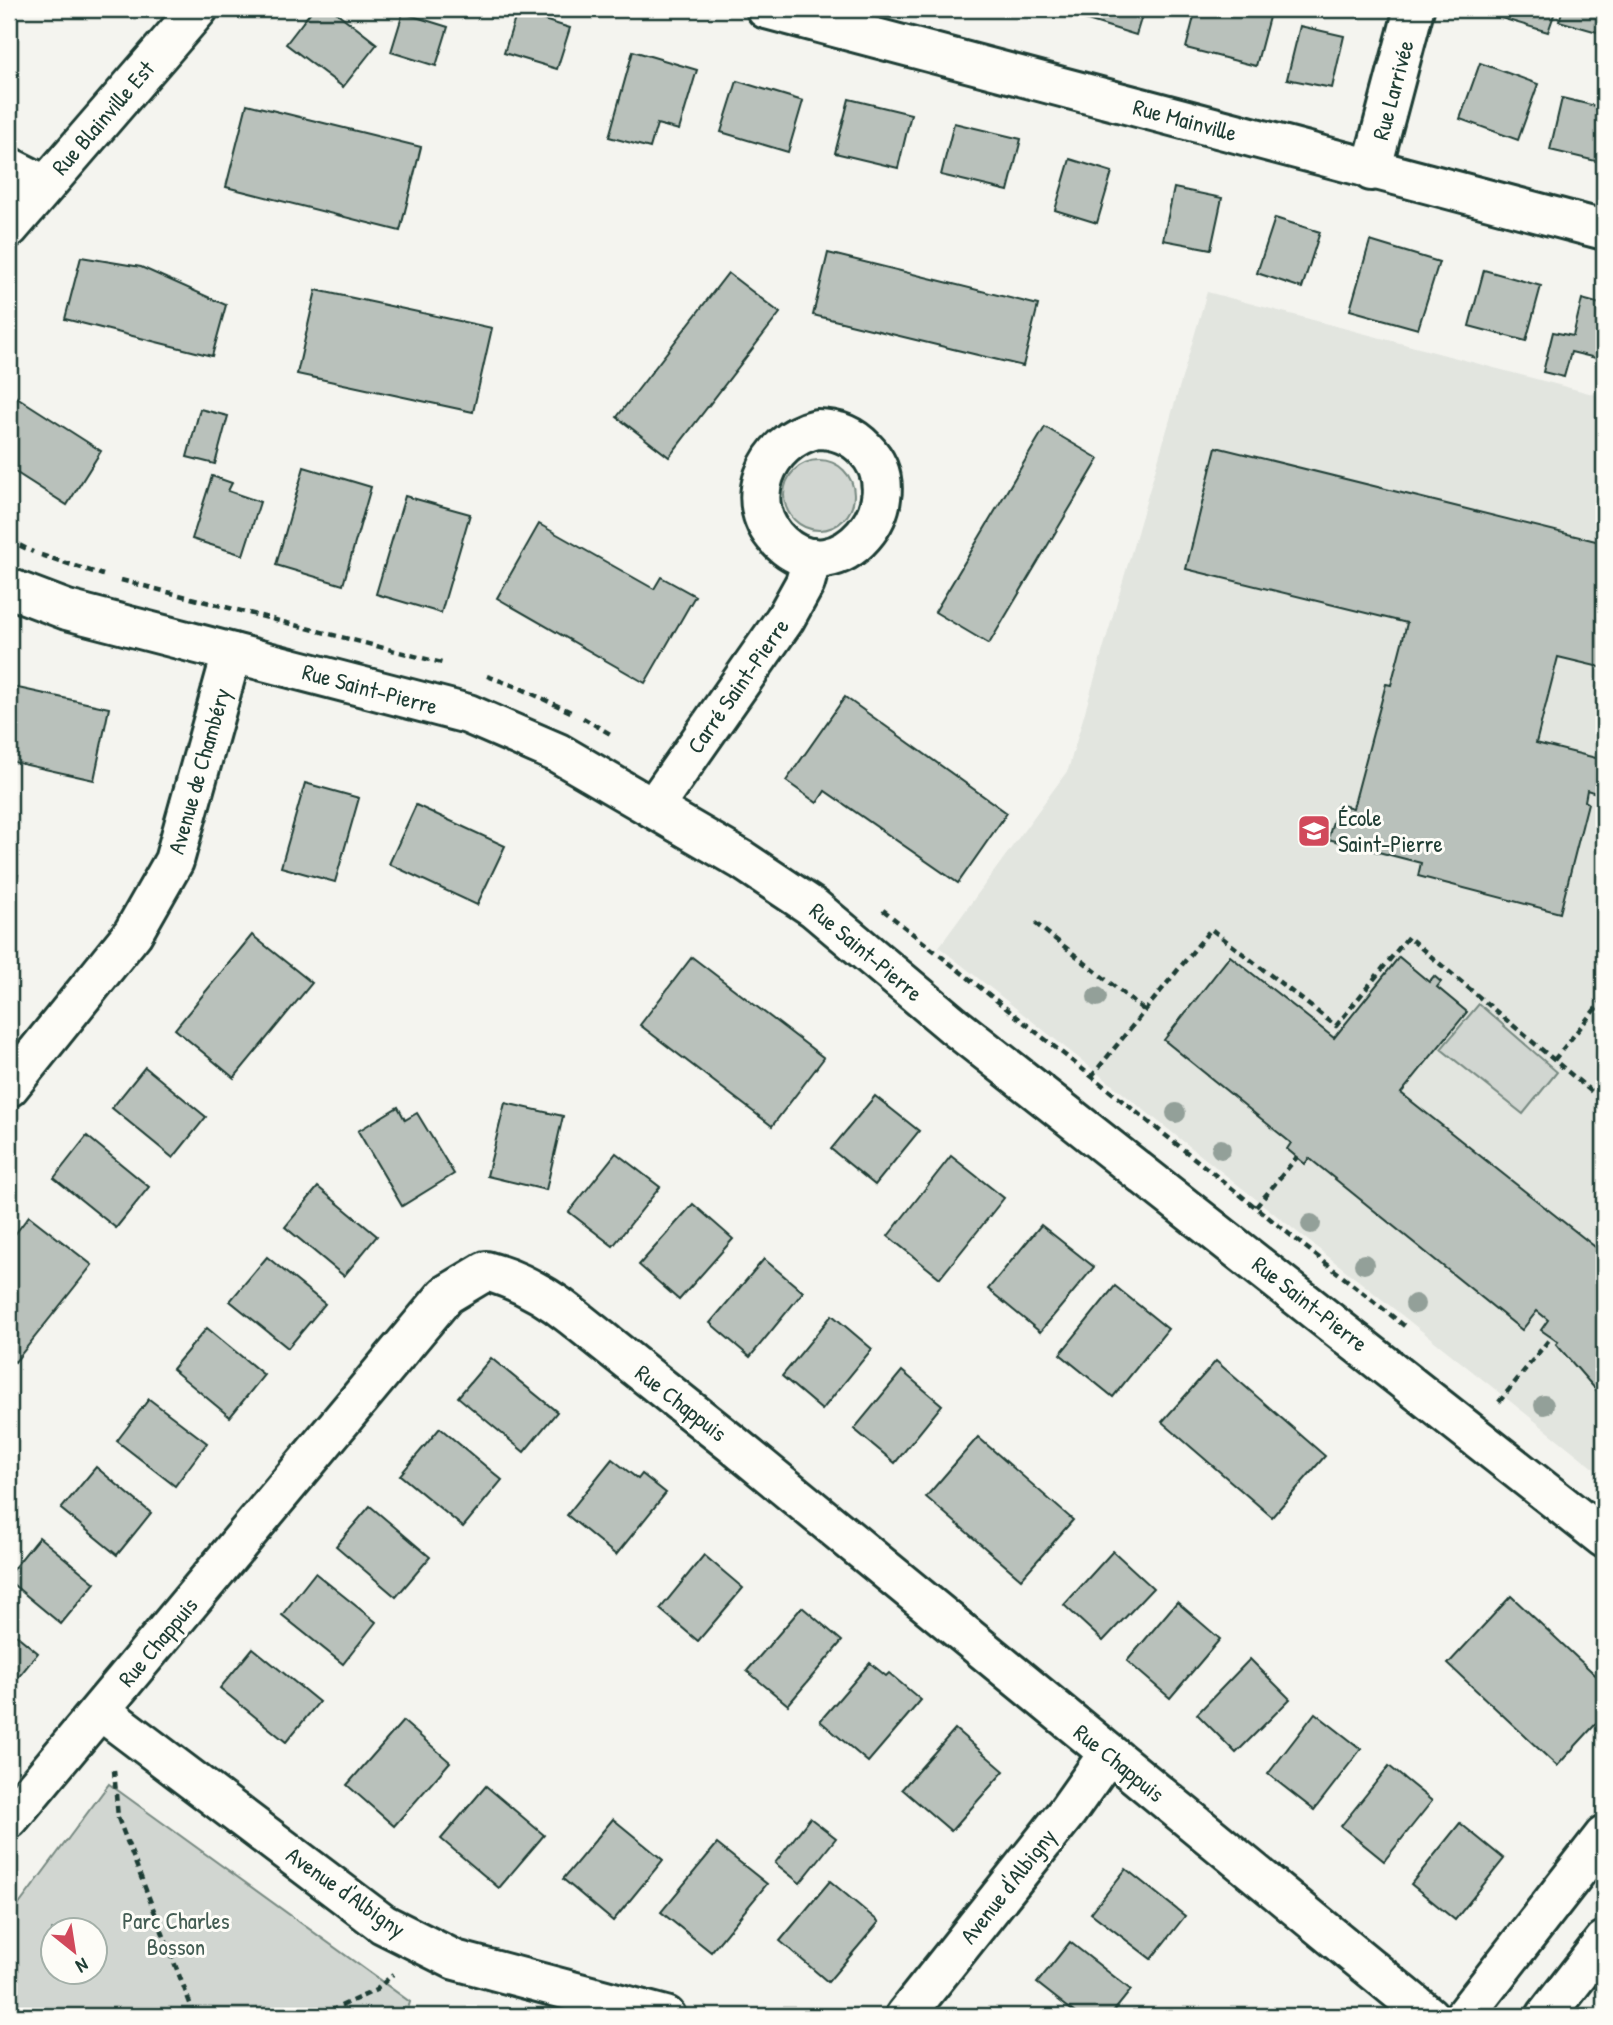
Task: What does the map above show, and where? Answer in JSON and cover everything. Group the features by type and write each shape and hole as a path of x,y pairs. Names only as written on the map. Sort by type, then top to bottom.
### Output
{"street":[{"name":"Rue Blainville Est","path":"9,228 198,9"},
{"name":"Rue Mainville","path":"766,9 1371,171 1604,230"},
{"name":"Rue Larrivée","path":"1371,171 1414,9"},
{"path":"9,167 45,185"},
{"name":"Carré Saint-Pierre","path":"653,808 785,619 805,583 812,558"},
{"name":"Rue Saint-Pierre","path":"9,588 67,610 467,714 558,753 754,867 814,908 953,1025 1604,1538"},
{"name":"Avenue de Chambéry","path":"9,1087 133,933 174,861 232,653"},
{"name":"Rue Chappuis","path":"9,1819 446,1295 485,1270 512,1278 547,1296 735,1446 1429,2016"},
{"name":"Avenue d'Albigny","path":"101,1711 383,1924 455,1960 666,2016"},
{"name":"Avenue d'Albigny","path":"905,2016 1067,1812 1108,1754"},
{"path":"1464,2016 1604,1836"},
{"path":"1546,2016 1604,1941"}],"path":[{"name":"Rue Saint-Pierre","path":"9,540 101,575 360,641"},
{"name":"Rue Saint-Pierre","path":"876,905 1414,1334"},
{"path":"1035,923 1145,1011"},
{"path":"1091,1077 1211,929 1336,1026 1408,937 1604,1102"},
{"path":"1554,1060 1604,998"},
{"path":"1518,1037 1522,1032"},
{"path":"1256,1207 1297,1157"},
{"path":"1499,1402 1552,1336"},
{"path":"1488,1394 1510,1410"},
{"path":"132,1734 114,1771 118,1818 195,2016"},
{"path":"319,2016 376,1990 424,1944"}],"shaded area":[{"name":"École Saint-Pierre","path":"1207,292 1604,397 1604,906 1594,917 1604,927 1604,1476 939,947 1068,770"}],"green space":[{"path":"819,460 844,470 854,495 844,520 819,530 794,520 784,495 794,470"},
{"path":"1479,1004 1557,1072 1523,1114 1441,1049"},
{"name":"Parc Charles Bosson","path":"109,1784 410,2002 406,2016 9,2016 9,1918"}],"building":[{"path":"313,9 332,9 377,44 343,87 286,44"},
{"path":"1070,9 1144,9 1136,35 1068,14"},
{"path":"1196,9 1236,9 1269,17 1256,66 1186,48"},
{"path":"1493,9 1556,9 1548,32 1491,15"},
{"path":"1563,9 1604,9 1604,34 1559,21"},
{"path":"517,12 570,28 557,69 504,53"},
{"path":"403,13 448,27 436,66 391,52"},
{"path":"1300,26 1344,36 1332,88 1287,79"},
{"path":"633,51 697,70 679,130 657,124 650,148 609,137"},
{"path":"1480,63 1538,84 1518,140 1460,119"},
{"path":"737,81 803,101 788,152 721,132"},
{"path":"1562,98 1604,108 1604,163 1550,150"},
{"path":"849,99 911,114 898,168 835,153"},
{"path":"247,104 421,147 400,231 226,187"},
{"path":"954,123 1021,139 1008,191 941,175"},
{"path":"1070,159 1112,172 1097,223 1055,210"},
{"path":"1174,188 1222,198 1211,249 1163,240"},
{"path":"1275,218 1320,232 1302,288 1257,273"},
{"path":"1370,241 1439,262 1418,329 1350,310"},
{"path":"828,253 1038,305 1023,366 813,315"},
{"path":"81,257 141,267 226,305 212,356 65,319"},
{"path":"1484,270 1541,286 1526,341 1469,326"},
{"path":"728,273 780,313 669,457 617,417"},
{"path":"316,290 492,328 473,412 297,374"},
{"path":"1582,299 1604,305 1604,360 1571,352 1564,377 1543,372 1553,332 1573,336"},
{"path":"9,392 101,451 67,505 9,468"},
{"path":"200,409 228,416 215,464 187,457"},
{"path":"1045,427 1099,459 989,644 935,612"},
{"path":"1216,447 1604,543 1604,668 1558,657 1536,743 1604,760 1599,794 1587,790 1585,801 1588,803 1560,913 1418,876 1421,863 1328,839 1338,804 1353,808 1386,684 1391,685 1407,623 1186,569"},
{"path":"304,467 371,487 343,585 276,565"},
{"path":"212,476 232,483 228,491 260,502 243,555 192,539"},
{"path":"405,496 470,514 441,613 376,594"},
{"path":"539,524 654,589 661,577 695,596 645,683 497,598"},
{"path":"9,686 109,708 94,780 9,761"},
{"path":"845,697 1007,813 958,883 825,791 817,803 786,781"},
{"path":"305,783 359,798 335,882 281,867"},
{"path":"416,805 505,846 477,905 389,864"},
{"path":"9,871 18,875 9,897"},
{"path":"252,935 312,983 234,1078 175,1029"},
{"path":"1230,956 1334,1038 1399,957 1429,982 1434,976 1441,982 1437,987 1467,1012 1401,1093 1604,1254 1604,1399 1556,1344 1558,1342 1541,1330 1548,1320 1537,1311 1522,1330 1309,1158 1305,1164 1287,1149 1291,1143 1164,1040"},
{"path":"692,957 824,1058 772,1126 640,1025"},
{"path":"145,1067 206,1117 173,1158 112,1108"},
{"path":"875,1096 919,1131 875,1185 831,1149"},
{"path":"505,1103 563,1116 546,1190 487,1176"},
{"path":"398,1107 405,1120 417,1113 454,1174 402,1206 358,1131"},
{"path":"87,1136 149,1187 116,1228 54,1178"},
{"path":"616,1153 660,1187 613,1246 569,1212"},
{"path":"951,1156 1004,1198 940,1278 888,1236"},
{"path":"318,1187 377,1236 344,1276 285,1227"},
{"path":"693,1204 733,1239 679,1300 639,1265"},
{"path":"29,1216 92,1265 15,1362 9,1357 9,1242"},
{"path":"1041,1225 1094,1267 1040,1332 988,1289"},
{"path":"267,1257 325,1304 288,1348 230,1301"},
{"path":"764,1259 803,1292 750,1357 710,1323"},
{"path":"1115,1286 1168,1329 1113,1397 1060,1354"},
{"path":"832,1315 872,1349 822,1410 782,1376"},
{"path":"207,1328 264,1375 230,1417 172,1369"},
{"path":"491,1358 557,1412 524,1452 458,1397"},
{"path":"1216,1361 1325,1456 1272,1517 1162,1422"},
{"path":"902,1371 942,1405 895,1463 854,1429"},
{"path":"149,1399 207,1443 175,1486 117,1441"},
{"path":"440,1428 502,1480 463,1527 400,1475"},
{"path":"978,1437 1073,1520 1021,1579 926,1497"},
{"path":"612,1459 638,1479 642,1474 666,1493 616,1555 567,1515"},
{"path":"96,1467 151,1513 117,1555 61,1509"},
{"path":"370,1506 430,1557 396,1597 336,1546"},
{"path":"39,1537 95,1583 61,1624 9,1581 9,1574"},
{"path":"1113,1551 1153,1588 1103,1641 1064,1605"},
{"path":"704,1555 743,1588 698,1641 660,1609"},
{"path":"315,1573 376,1622 343,1664 282,1615"},
{"path":"1511,1596 1604,1683 1604,1715 1557,1766 1448,1664"},
{"path":"1177,1602 1220,1639 1170,1698 1127,1661"},
{"path":"802,1607 842,1641 788,1705 747,1671"},
{"path":"9,1629 38,1653 9,1689"},
{"path":"253,1648 319,1702 286,1742 220,1688"},
{"path":"1250,1659 1290,1699 1236,1753 1197,1714"},
{"path":"870,1663 886,1676 889,1673 921,1700 868,1762 820,1721"},
{"path":"1315,1713 1361,1749 1314,1810 1268,1774"},
{"path":"403,1721 450,1762 394,1826 347,1785"},
{"path":"955,1729 1004,1771 951,1831 902,1789"},
{"path":"1389,1766 1432,1801 1384,1861 1341,1826"},
{"path":"486,1786 544,1835 499,1888 441,1839"},
{"path":"810,1818 836,1838 800,1883 775,1863"},
{"path":"613,1819 663,1860 613,1921 563,1879"},
{"path":"1460,1823 1504,1859 1455,1920 1411,1884"},
{"path":"717,1844 767,1884 711,1952 661,1912"},
{"path":"1126,1869 1185,1916 1151,1959 1091,1913"},
{"path":"830,1881 879,1922 828,1982 780,1941"},
{"path":"1070,1942 1131,1990 1110,2016 1079,2016 1037,1983"}],"place":[{"name":"École Saint-Pierre","path":"1314,831"}]}
